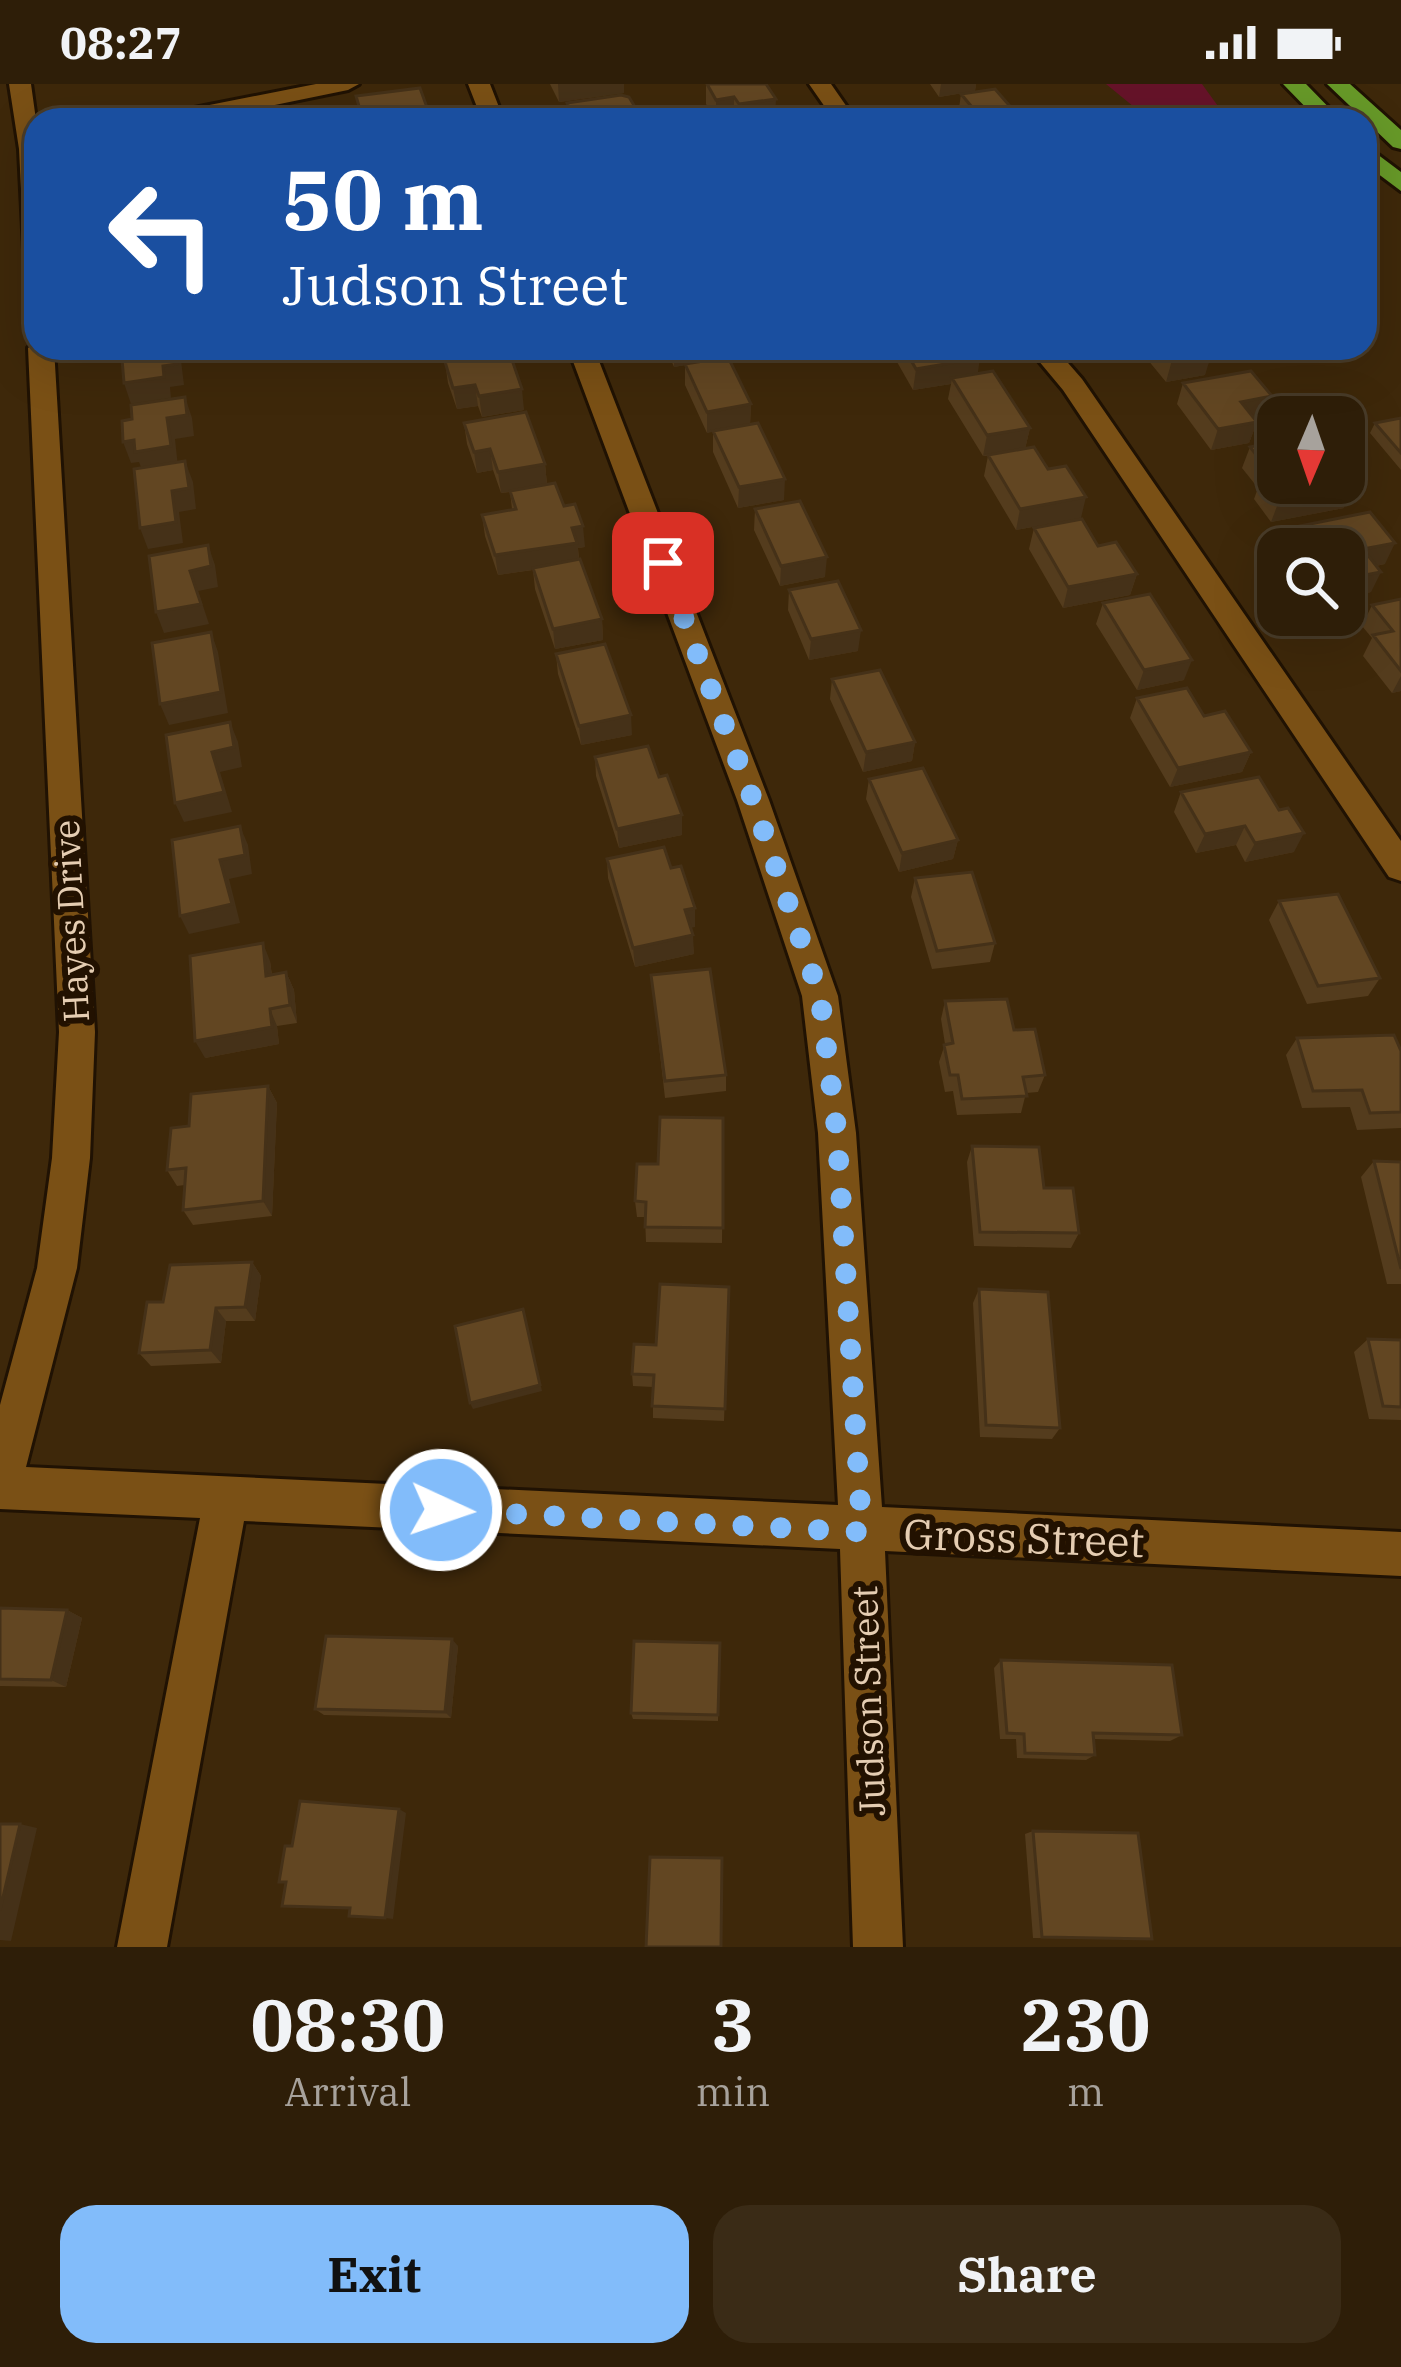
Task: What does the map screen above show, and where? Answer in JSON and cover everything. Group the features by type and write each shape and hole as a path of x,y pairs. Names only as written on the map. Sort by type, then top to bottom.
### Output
{"highway":[{"path":"1294,84 1318,108"},
{"path":"1338,84 1364,108"},
{"path":"1377,120 1401,142"},
{"path":"1377,163 1401,184"}],"street":[{"path":"229,108 348,84"},
{"name":"Hayes Drive","path":"0,1486 57,1268 71,1158 77,1032 42,360"},
{"name":"Judson Street","path":"585,360 753,800 820,996 837,1133 862,1532 878,1947"},
{"path":"1051,360 1086,404 1401,868"},
{"name":"Gross Street","path":"0,1486 862,1532 1401,1554"},
{"path":"142,1947 226,1499"}],"shaded area":[{"path":"1106,84 1202,84 1219,108 1135,108"}],"building":[{"path":"707,84 766,84 776,99 739,104 734,97 716,100"},
{"path":"420,88 427,108 360,108 356,96"},
{"path":"995,89 1012,108 973,108 961,94"},
{"path":"621,95 629,97 635,107 569,108 567,103"},
{"path":"122,360 176,360 177,364 163,366 164,377 124,383"},
{"path":"512,360 522,389 479,396 475,385 453,388 445,362"},
{"path":"729,360 751,404 707,412 685,364"},
{"path":"911,360 968,360 916,369"},
{"path":"993,371 1030,428 987,435 952,378"},
{"path":"1251,371 1272,396 1241,402 1257,422 1218,429 1183,383"},
{"path":"185,397 187,415 167,418 171,446 135,452 134,440 123,442 122,421 132,419 131,405"},
{"path":"526,412 545,464 498,472 490,449 474,452 464,423"},
{"path":"1401,418 1401,453 1375,423"},
{"path":"758,423 785,479 739,487 713,431"},
{"path":"1034,447 1048,469 1066,466 1086,497 1020,509 988,455"},
{"path":"185,461 189,488 172,491 176,522 140,528 134,469"},
{"path":"555,483 564,506 575,504 583,526 572,528 577,543 495,555 482,515 516,509 510,491"},
{"path":"800,501 827,557 781,566 755,509"},
{"path":"1370,512 1395,543 1365,549 1365,528 1300,526"},
{"path":"1082,519 1098,546 1116,542 1137,574 1068,587 1034,528"},
{"path":"208,545 211,566 190,571 201,604 156,612 149,556"},
{"path":"1365,552 1381,572 1365,575"},
{"path":"580,559 602,619 553,629 533,568"},
{"path":"838,581 861,630 811,639 789,590"},
{"path":"1150,594 1192,660 1144,670 1103,603"},
{"path":"1401,599 1401,671 1373,635 1393,631 1372,605"},
{"path":"211,632 221,692 160,704 152,643"},
{"path":"605,644 631,715 579,726 556,654"},
{"path":"880,670 915,742 866,752 832,679"},
{"path":"1187,688 1204,716 1225,711 1251,752 1178,768 1137,698"},
{"path":"230,722 234,747 212,752 224,792 175,803 166,735"},
{"path":"648,746 659,777 667,775 682,815 617,829 595,757"},
{"path":"923,768 958,840 902,853 869,779"},
{"path":"1259,777 1279,810 1288,808 1304,833 1255,843 1245,826 1205,834 1181,792"},
{"path":"240,826 245,855 220,860 232,904 180,916 172,840"},
{"path":"664,847 671,868 681,866 695,908 685,910 693,935 633,948 607,859"},
{"path":"972,872 995,943 937,951 915,878"},
{"path":"1338,894 1380,978 1318,986 1279,901"},
{"path":"263,943 266,976 286,972 290,1005 270,1009 272,1027 195,1041 190,956"},
{"path":"710,969 726,1075 665,1081 651,975"},
{"path":"1007,999 1014,1030 1035,1029 1045,1075 1023,1077 1027,1096 962,1099 958,1075 950,1075 944,1045 953,1043 945,1001"},
{"path":"1394,1035 1401,1051 1401,1112 1370,1113 1362,1090 1313,1091 1297,1038"},
{"path":"268,1086 263,1201 183,1210 186,1168 167,1170 171,1128 189,1126 191,1094"},
{"path":"660,1117 723,1118 723,1228 645,1227 646,1202 635,1201 637,1164 658,1164"},
{"path":"972,1146 1039,1147 1044,1188 1073,1188 1079,1233 980,1232"},
{"path":"1374,1161 1401,1162 1401,1269"},
{"path":"252,1262 245,1307 216,1308 210,1350 139,1353 147,1302 163,1302 170,1265"},
{"path":"660,1284 729,1287 725,1409 652,1406 654,1375 632,1374 634,1344 656,1345"},
{"path":"979,1289 1048,1292 1060,1428 986,1425"},
{"path":"523,1309 540,1385 470,1403 455,1326"},
{"path":"1368,1339 1401,1340 1401,1407 1383,1406"},
{"path":"0,1608 67,1610 51,1680 0,1679"},
{"path":"326,1636 452,1639 445,1712 315,1709"},
{"path":"634,1641 720,1643 718,1715 631,1713"},
{"path":"1001,1660 1172,1665 1182,1735 1093,1733 1095,1755 1025,1753 1024,1734 1007,1733"},
{"path":"300,1801 399,1809 385,1918 349,1916 350,1908 282,1906 286,1882 279,1882 285,1846 292,1846"},
{"path":"0,1824 20,1824 0,1910"},
{"path":"1033,1831 1138,1833 1152,1939 1042,1937"},
{"path":"650,1857 722,1858 721,1947 646,1947"}],"route":[{"path":"441,1510 862,1532 837,1133 820,996 753,800 663,563"}]}
